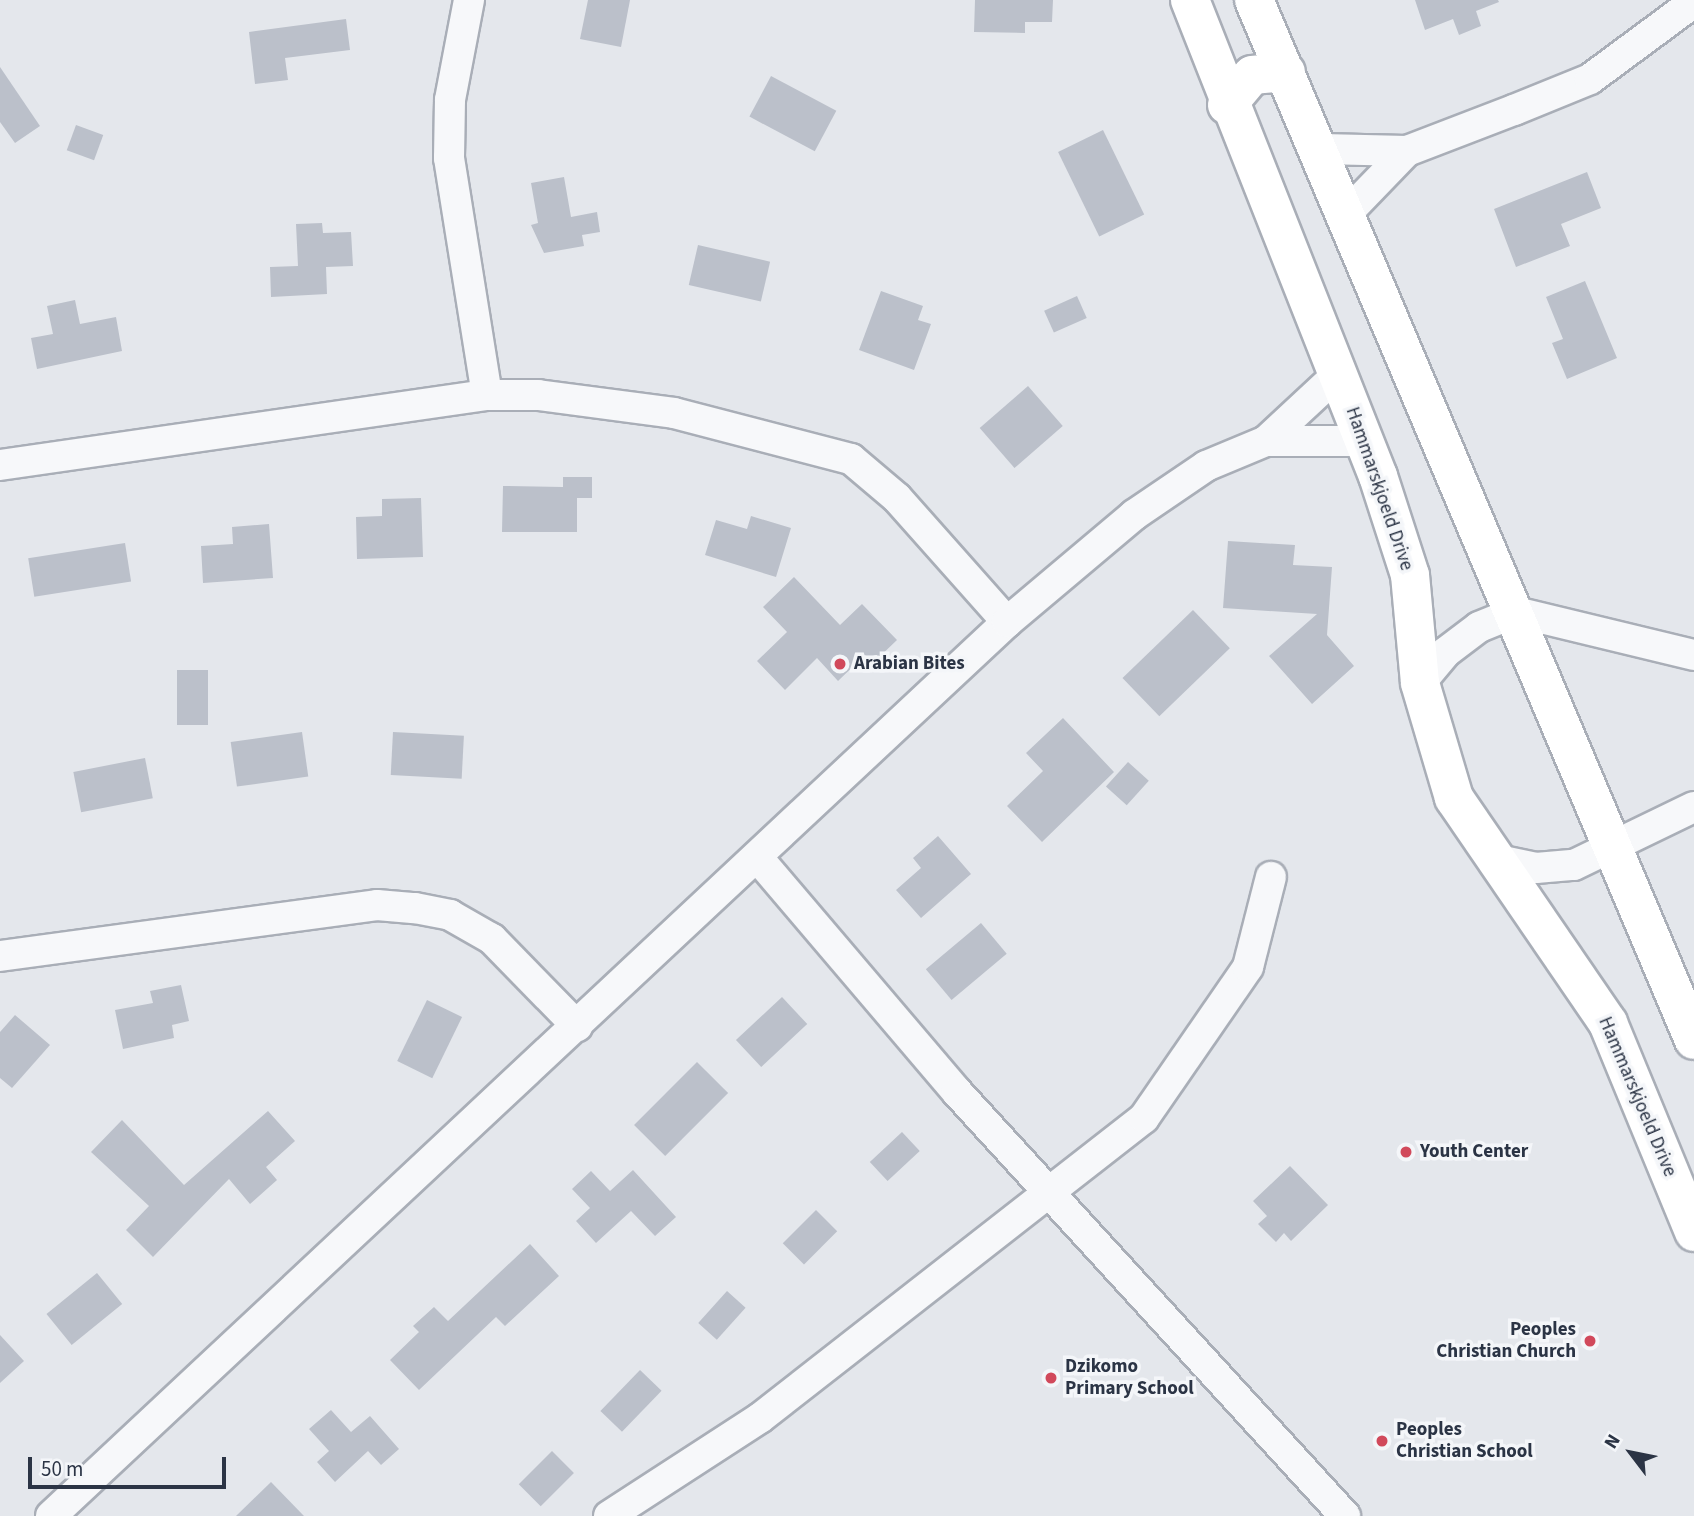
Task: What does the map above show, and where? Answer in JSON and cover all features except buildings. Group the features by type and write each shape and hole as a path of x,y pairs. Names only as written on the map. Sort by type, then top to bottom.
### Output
{"main road":[{"name":"Hammarskjoeld Drive","path":"1190,0 1227,104 1366,441 1410,575 1420,683 1454,798 1493,859 1608,1023 1694,1231"},
{"path":"1254,0 1322,149 1694,1040"},
{"path":"1227,104 1252,75 1286,72"}],"street":[{"path":"469,0 450,100 449,158 487,395"},
{"path":"1322,149 1407,151 1590,79 1678,7"},
{"path":"1348,212 1407,151"},
{"path":"51,1516 1007,622 1135,515 1206,466 1266,441 1338,374"},
{"path":"0,465 487,395 538,395 674,412 851,459 897,498 1007,622"},
{"path":"1266,441 1366,441"},
{"path":"1420,683 1446,652 1479,627 1516,612 1694,655"},
{"path":"1493,859 1536,868 1574,864 1613,848 1694,807"},
{"path":"757,857 957,1092 1049,1187 1345,1516"},
{"path":"609,1516 760,1418 1049,1187 1144,1118 1189,1058 1248,967 1271,877"},
{"path":"0,956 377,905 415,908 450,915 492,939 576,1026"}],"place":[{"name":"Arabian Bites","path":"840,664"},
{"name":"Youth Center","path":"1406,1152"},
{"name":"Peoples Christian Church","path":"1590,1341"},
{"name":"Dzikomo Primary School","path":"1051,1378"},
{"name":"Peoples Christian School","path":"1382,1441"}]}
